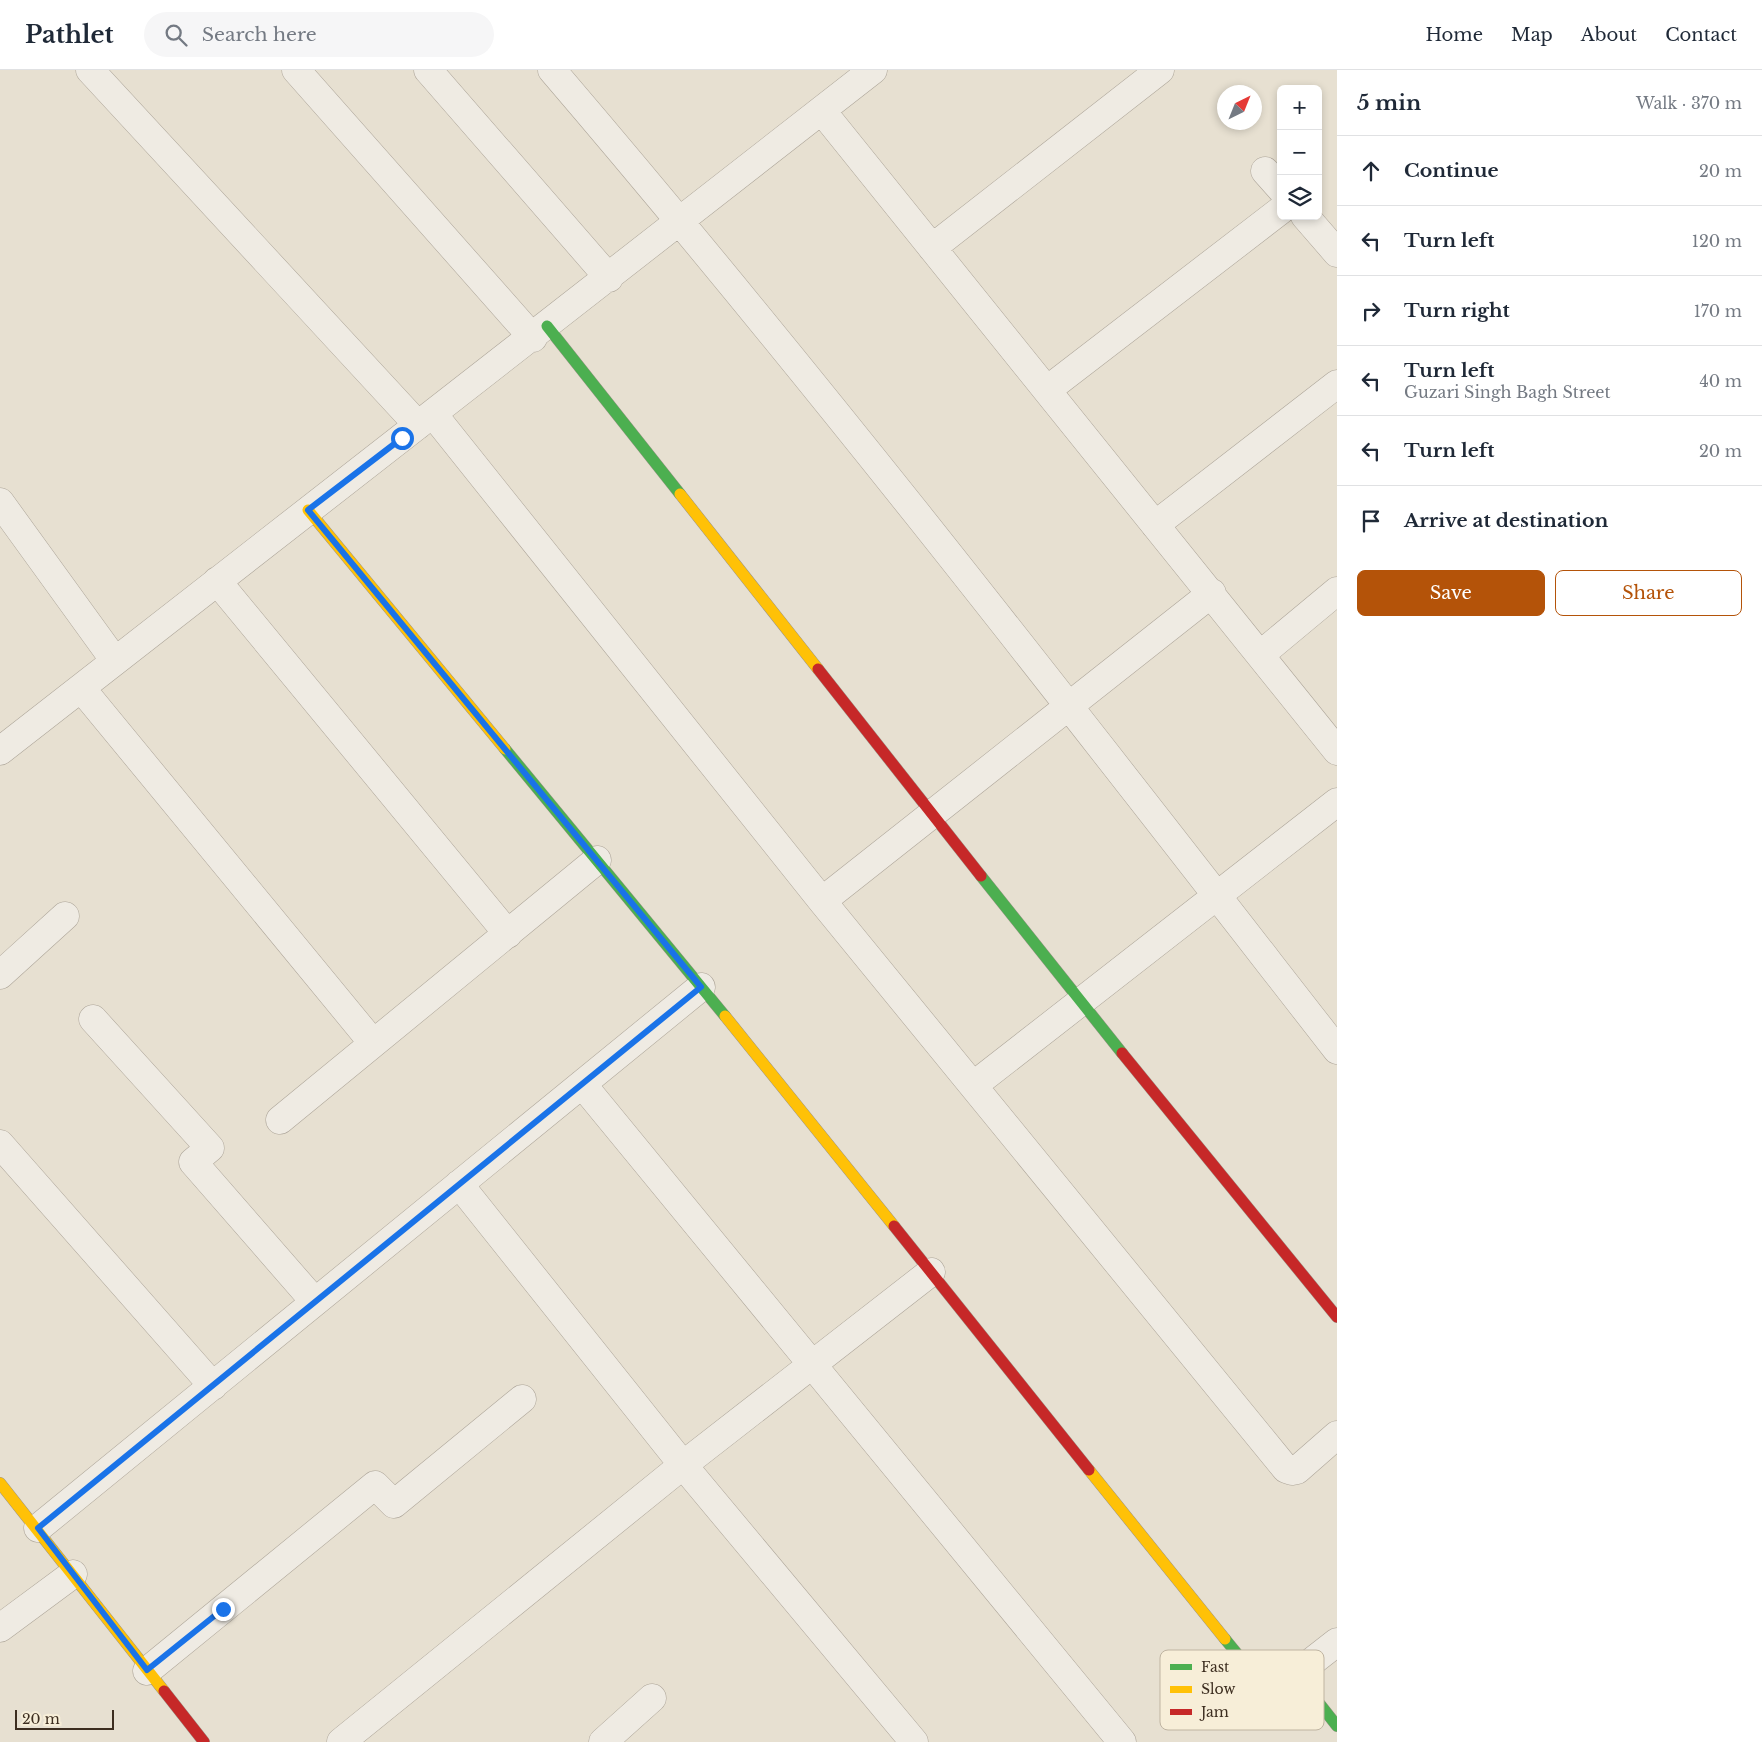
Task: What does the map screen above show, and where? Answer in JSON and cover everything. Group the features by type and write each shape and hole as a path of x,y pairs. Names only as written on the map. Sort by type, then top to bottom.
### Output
{"street":[{"path":"90,70 426,420 974,1085 1286,1469 1297,1470 1337,1436"},
{"path":"296,70 540,332 933,814 1081,1002 1337,1317"},
{"path":"428,70 609,278"},
{"path":"552,70 681,221 1068,706 1337,1050"},
{"path":"932,248 1160,70"},
{"path":"0,751 609,278 822,111 865,73"},
{"path":"822,111 1155,525 1212,593 1337,751"},
{"path":"1047,390 1277,213"},
{"path":"1308,220 1337,253"},
{"path":"1155,525 1337,384"},
{"path":"308,510 701,987 1235,1650"},
{"path":"5,519 115,661"},
{"path":"217,582 508,934"},
{"path":"1260,655 1337,591"},
{"path":"822,901 1212,593"},
{"path":"81,688 373,1043"},
{"path":"974,1085 1337,802"},
{"path":"280,1120 597,860"},
{"path":"0,975 65,916"},
{"path":"38,1528 701,987"},
{"path":"93,1019 210,1148 193,1162 315,1302"},
{"path":"582,1084 1122,1742"},
{"path":"0,1144 213,1386"},
{"path":"459,1184 683,1465 914,1742"},
{"path":"341,1742 683,1465 931,1272"},
{"path":"147,1670 375,1485 394,1504 522,1399"},
{"path":"0,1483 38,1528 204,1742"},
{"path":"0,1628 73,1574"},
{"path":"1324,1652 1337,1642"},
{"path":"603,1742 652,1698"},
{"path":"1324,1710 1337,1726"}],"traffic: fast":[{"path":"547,326 680,494"},
{"path":"505,749 725,1016"},
{"path":"981,876 1122,1053"},
{"path":"1225,1639 1234,1650"},
{"path":"1324,1710 1337,1726"}],"traffic: slow":[{"path":"680,494 818,669"},
{"path":"308,510 505,749"},
{"path":"725,1016 894,1226"},
{"path":"1089,1470 1225,1639"},
{"path":"0,1483 164,1691"}],"traffic: jam":[{"path":"818,669 981,876"},
{"path":"1122,1053 1337,1317"},
{"path":"894,1226 1089,1470"},
{"path":"164,1691 204,1742"}],"route":[{"path":"223,1609 147,1670 38,1528 701,987 308,510 402,438"}]}
